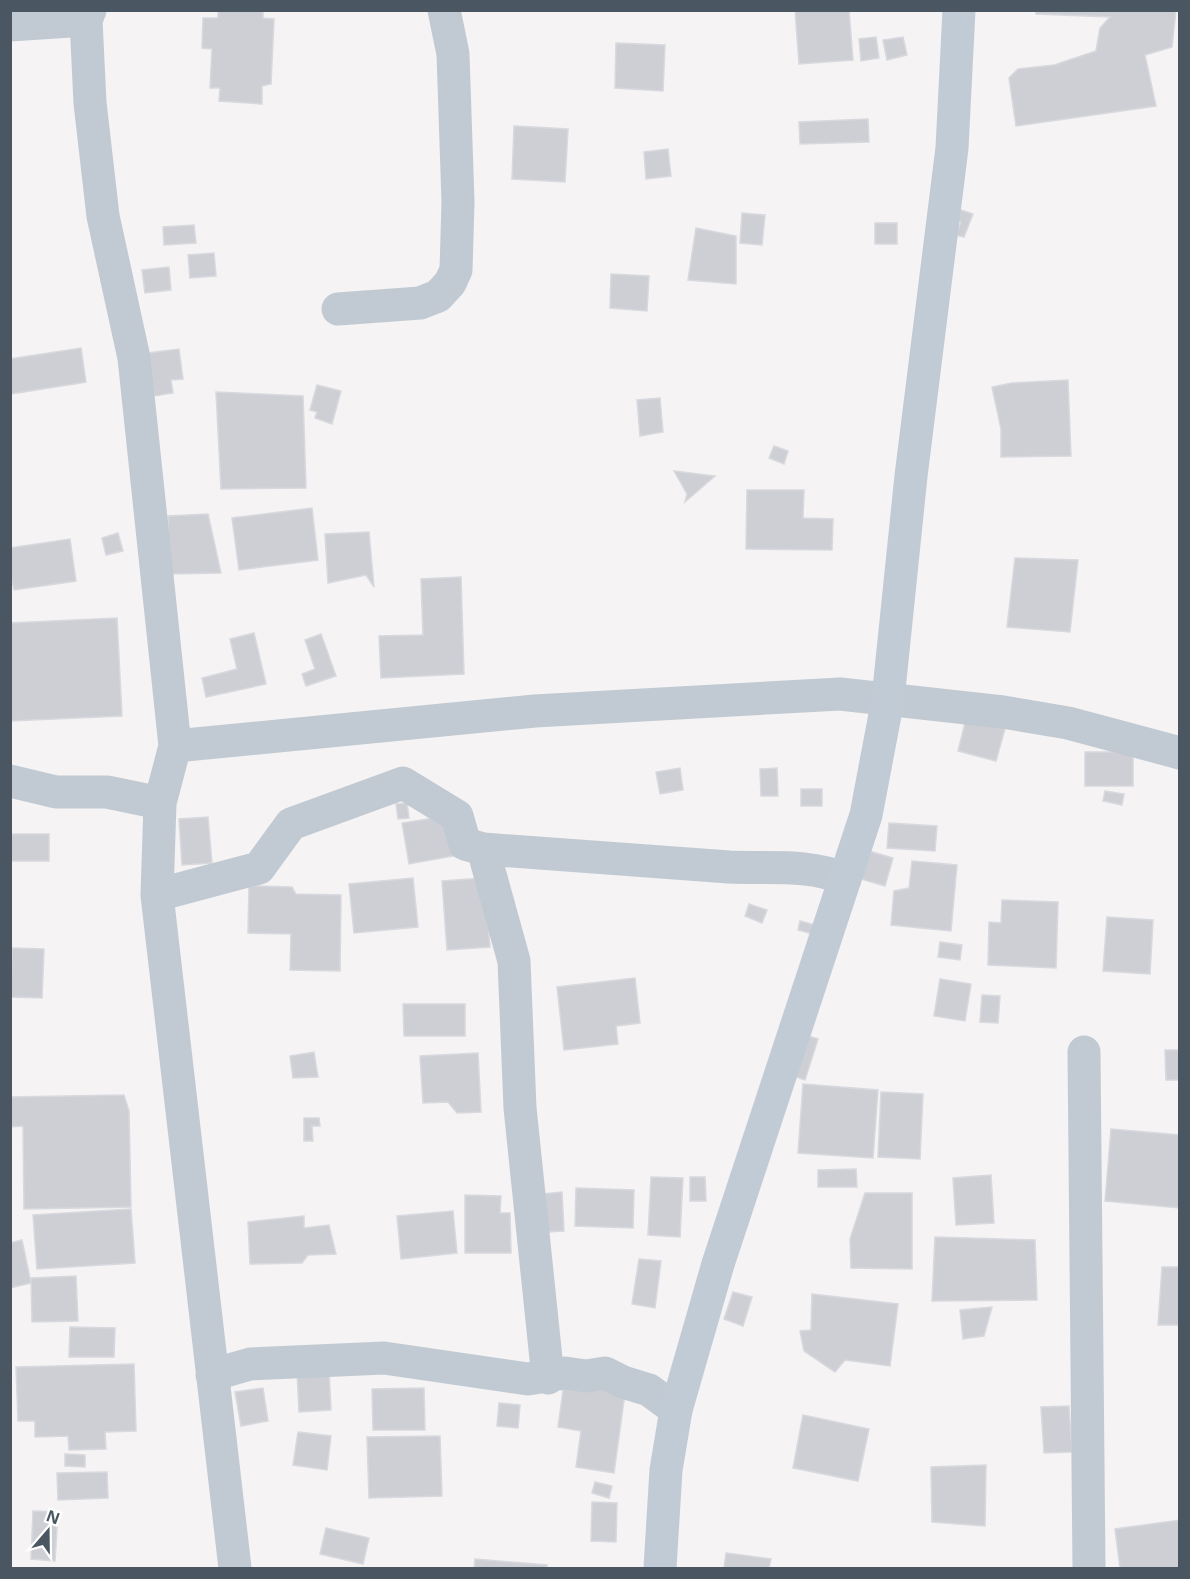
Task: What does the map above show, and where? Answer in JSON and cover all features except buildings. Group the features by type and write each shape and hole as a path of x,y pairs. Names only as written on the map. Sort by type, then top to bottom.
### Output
{"street":[{"path":"338,309 420,303 438,296 450,283 456,270 459,201 453,54 444,10"},
{"path":"660,1569 666,1470 676,1410 718,1264 866,815 888,699 911,476 952,148 959,10"},
{"path":"10,25 88,15 90,103 103,216 134,358 175,746 160,803 157,895 235,1569"},
{"path":"175,746 591,708 840,694 1003,712 1068,723 1179,753"},
{"path":"10,781 56,792 107,792 160,803"},
{"path":"157,895 259,868 291,824 403,783 458,816 465,844 483,849 733,867 799,867 827,872 845,879"},
{"path":"483,849 514,961 520,1107 548,1378"},
{"path":"1084,1052 1089,1569"},
{"path":"212,1375 250,1364 384,1358 528,1379 548,1378 565,1373 586,1376 605,1373 623,1382 649,1390 676,1410"}]}
